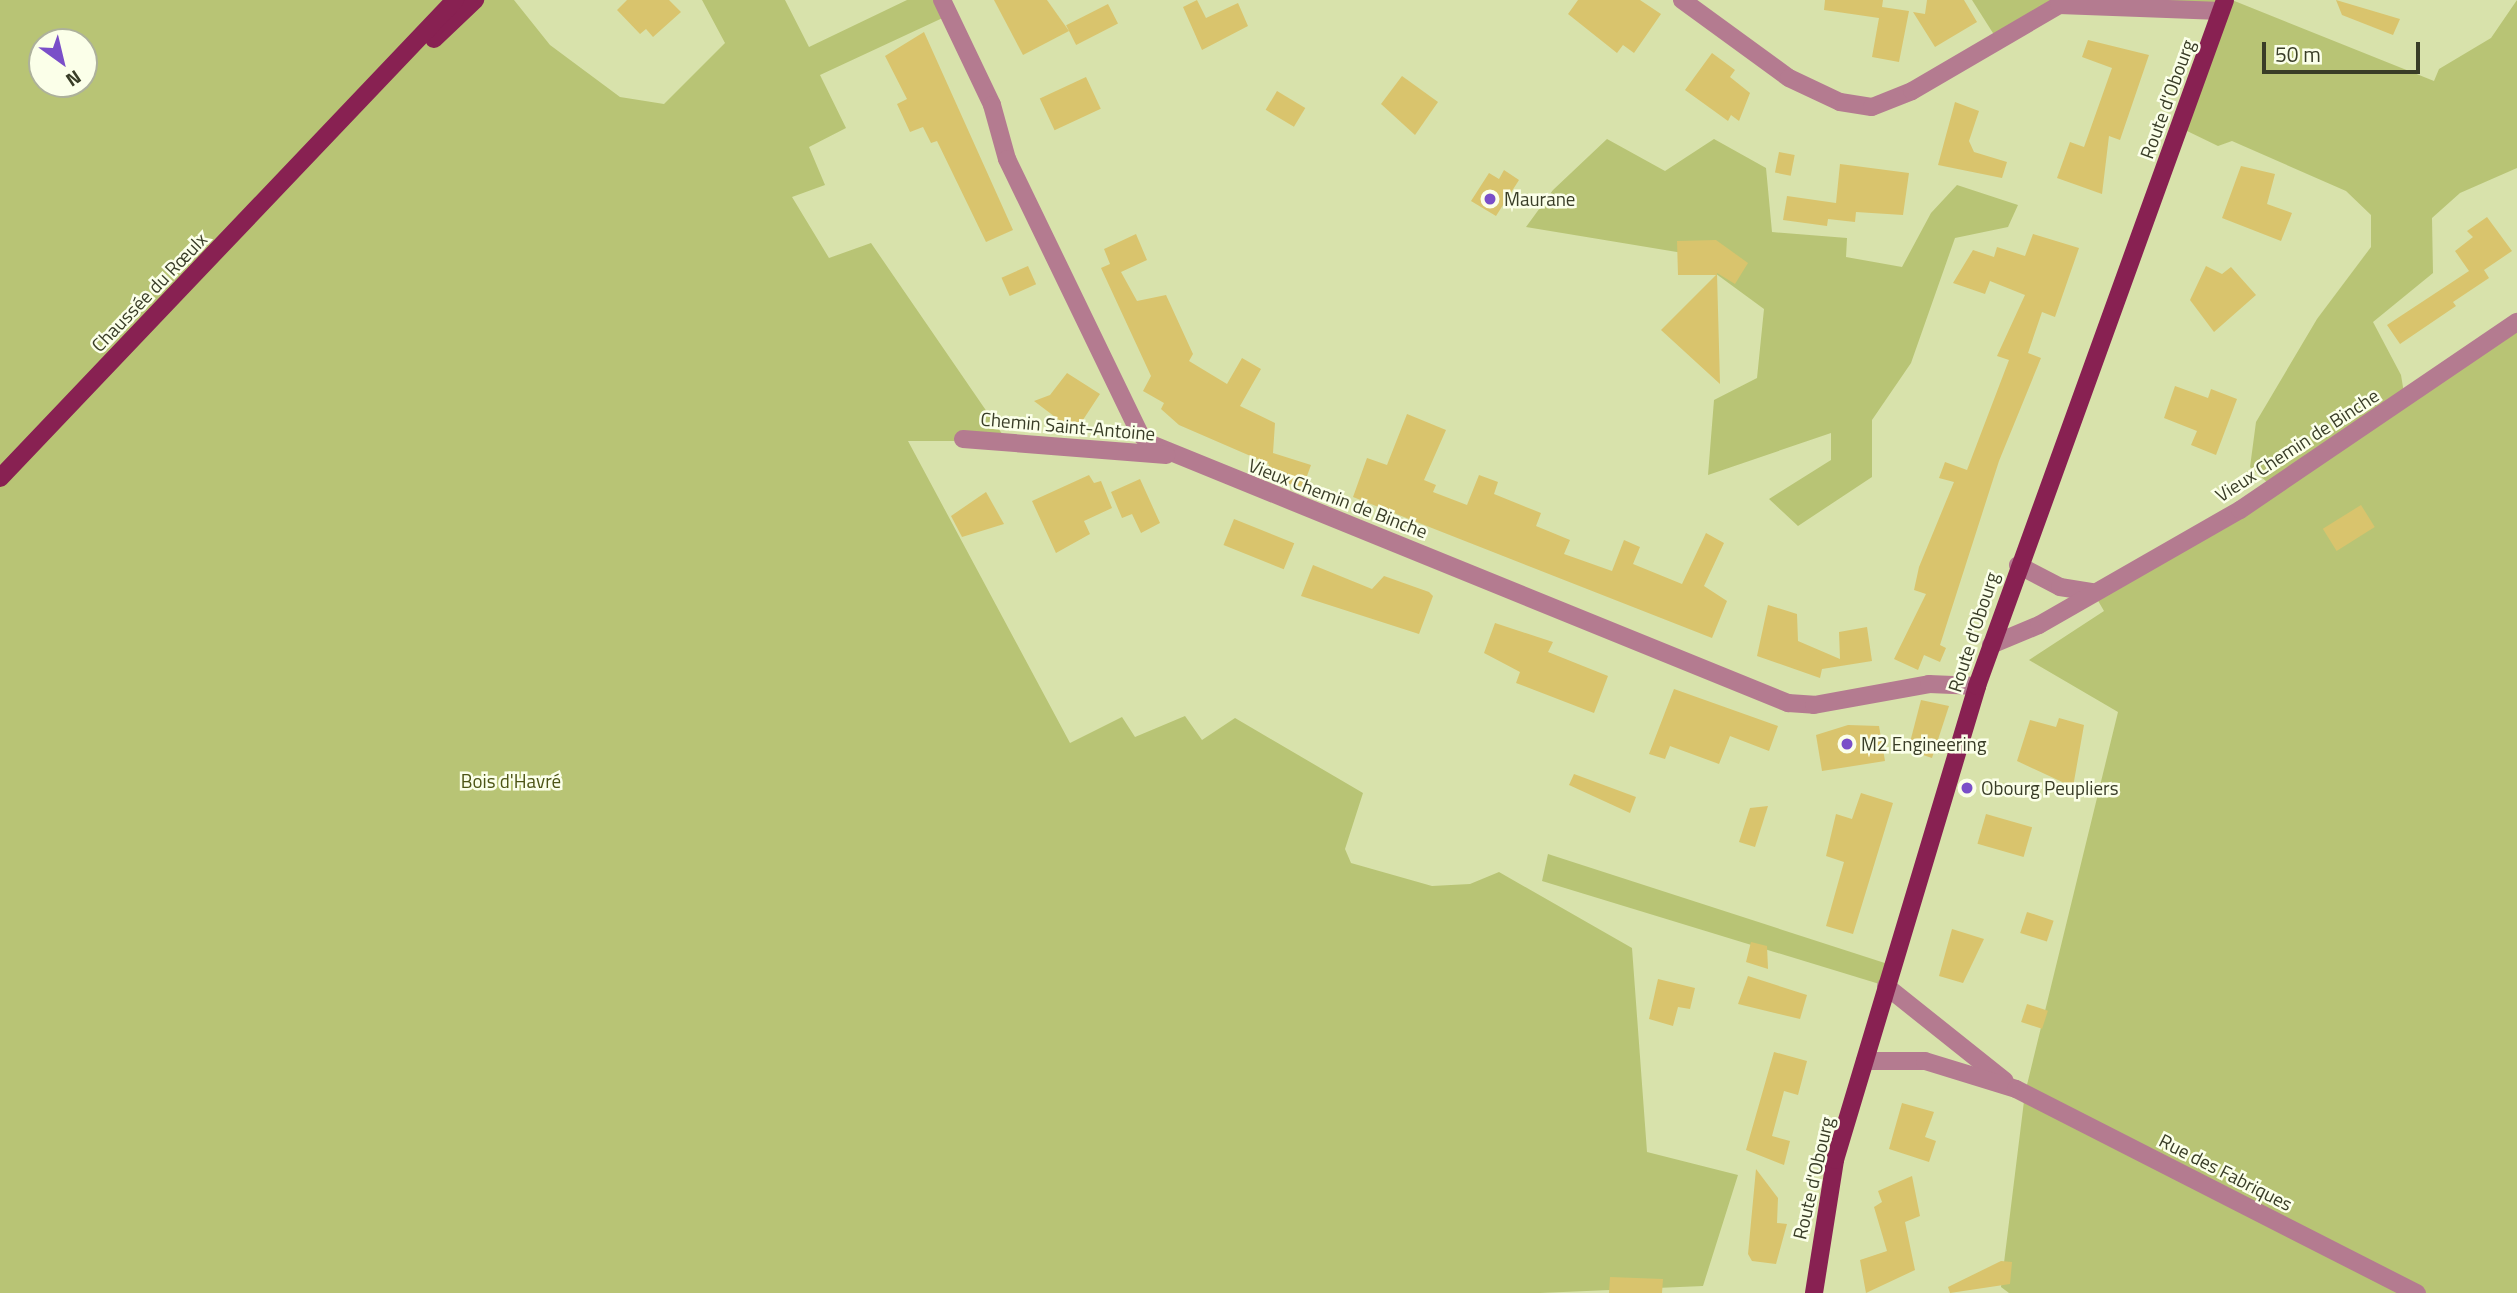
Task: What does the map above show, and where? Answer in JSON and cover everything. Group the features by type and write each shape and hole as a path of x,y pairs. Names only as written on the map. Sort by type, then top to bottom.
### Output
{"main road":[{"name":"Chaussée du Rœulx","path":"0,478 455,0"},
{"name":"Chaussée du Rœulx","path":"327,135 475,0"},
{"name":"Route d'Obourg","path":"1814,1293 1835,1160 1977,685 2018,565 2223,6"}],"street":[{"name":"Vieux Chemin de Binche","path":"942,0 992,105 1007,159 1140,434 1170,455 1788,703 1814,705 1929,684 1977,685"},
{"path":"1682,0 1789,78 1840,102 1872,107 1912,91 2059,5 2223,6"},
{"name":"Vieux Chemin de Binche","path":"1991,645 2093,592 2292,477 2517,322"},
{"name":"Chemin Saint-Antoine","path":"963,439 1170,455"},
{"path":"2018,565 2060,586 2093,592"},
{"name":"Rue des Fabriques","path":"1886,986 2016,1089"},
{"name":"Rue des Fabriques","path":"1865,1060 1926,1061 2016,1089 2417,1293"}],"green space":[{"name":"Bois d'Havré","path":"0,0 514,0 550,45 620,97 664,104 725,43 702,0 785,0 809,47 907,0 942,0 949,15 820,75 846,128 809,147 825,185 792,197 829,258 871,243 1007,441 908,441 1070,743 1122,717 1135,737 1185,716 1202,740 1235,718 1363,793 1345,849 1351,863 1432,886 1470,884 1499,872 1632,948 1647,1152 1738,1175 1703,1286 1540,1293 0,1293"},
{"path":"1972,0 2232,0 2434,81 2439,69 2491,38 2517,0 2517,168 2460,193 2432,218 2433,273 2373,322 2401,375 2405,399 2517,322 2517,1293 2009,1293 2001,1287 2025,1093 2118,712 2029,660 2104,611 2093,592 2268,483 2250,467 2256,422 2317,319 2371,247 2371,215 2346,191 2232,141 2218,146 2185,130 2221,12 2059,5 1998,41"},
{"path":"1607,139 1665,171 1714,139 1766,168 1772,232 1847,238 1846,257 1902,267 1931,213 1957,185 2018,205 2008,227 1955,238 1911,363 1872,420 1872,477 1798,526 1769,499 1831,460 1831,433 1708,475 1714,400 1757,378 1764,309 1689,254 1526,227 1553,190"},
{"path":"1548,854 1891,965 1886,986 1542,881"}],"building":[{"path":"627,0 669,0 681,12 653,37 646,29 640,34 617,10"},
{"path":"994,0 1047,0 1069,31 1023,55"},
{"path":"1197,0 1206,18 1238,3 1248,26 1202,50 1183,7"},
{"path":"1578,0 1640,0 1661,14 1634,53 1623,45 1617,53 1568,14"},
{"path":"1825,0 1883,0 1882,7 1909,11 1899,62 1872,57 1879,18 1824,10"},
{"path":"1927,0 1964,0 1977,22 1935,47 1913,12 1925,14"},
{"path":"2336,0 2400,19 2393,35 2342,15"},
{"path":"1108,4 1118,24 1076,45 1066,25"},
{"path":"924,32 1013,230 986,242 937,141 931,143 923,127 910,132 897,104 907,99 885,56"},
{"path":"2088,40 2149,55 2120,140 2109,136 2102,194 2057,178 2070,142 2084,147 2112,68 2082,57"},
{"path":"1712,53 1735,70 1730,77 1750,93 1739,121 1731,115 1728,121 1685,90"},
{"path":"1402,76 1438,102 1415,135 1381,104"},
{"path":"1086,77 1101,109 1055,130 1040,99"},
{"path":"1277,91 1305,108 1294,127 1266,110"},
{"path":"1955,102 1979,111 1969,141 1974,152 2007,162 2002,178 1938,165"},
{"path":"1779,152 1795,155 1791,176 1775,173"},
{"path":"1840,164 1909,173 1903,215 1856,212 1855,222 1828,219 1827,226 1783,220 1787,196 1836,203"},
{"path":"2241,166 2275,174 2267,204 2292,213 2281,241 2222,218"},
{"path":"1504,170 1519,180 1496,216 1471,201 1489,173 1499,179"},
{"path":"2487,217 2512,251 2484,270 2489,278 2453,302 2456,306 2400,344 2387,325 2469,271 2455,251 2473,237 2467,231"},
{"path":"1136,234 1147,260 1121,272 1137,301 1166,295 1193,354 1189,361 1227,384 1242,358 1261,369 1240,406 1275,423 1273,453 1311,465 1303,487 1264,478 1269,464 1179,425 1161,409 1164,403 1143,391 1151,376 1101,268 1110,264 1104,249"},
{"path":"2033,234 2079,248 2055,317 2042,312 2028,353 2041,358 1999,461 1940,645 1946,648 1940,662 1924,655 1918,670 1894,659 1926,594 1914,590 1919,567 1954,482 1939,478 1945,462 1967,470 2009,360 1997,356 2025,295 1990,281 1985,294 1953,283 1973,250 1994,257 1997,247 2025,256"},
{"path":"1716,240 1748,263 1735,284 1717,273 1720,384 1661,330 1716,275 1678,275 1677,241"},
{"path":"1028,266 1036,284 1010,296 1002,278"},
{"path":"2206,266 2222,274 2231,267 2256,295 2214,332 2190,300"},
{"path":"1067,373 1100,394 1075,432 1034,401 1050,395"},
{"path":"2175,386 2208,398 2211,389 2237,399 2216,455 2191,445 2197,431 2164,418"},
{"path":"1407,414 1446,430 1424,480 1436,485 1433,492 1467,505 1479,475 1498,482 1494,494 1541,513 1536,526 1570,540 1564,554 1612,571 1624,540 1640,547 1633,564 1682,584 1706,533 1724,543 1704,586 1727,601 1712,638 1353,497 1367,458 1387,465"},
{"path":"1089,475 1094,483 1101,481 1112,508 1084,521 1090,534 1056,553 1032,501"},
{"path":"1140,479 1160,523 1141,533 1132,514 1122,518 1111,492"},
{"path":"986,492 1004,524 962,537 951,516"},
{"path":"2361,505 2375,527 2337,551 2323,529"},
{"path":"1234,519 1294,543 1284,569 1224,545"},
{"path":"1313,565 1372,589 1384,576 1429,592 1433,596 1419,634 1301,596"},
{"path":"1768,605 1797,614 1798,641 1840,659 1839,632 1867,627 1872,661 1822,669 1820,678 1757,656"},
{"path":"1495,623 1553,642 1548,652 1608,676 1594,713 1516,683 1520,672 1484,653"},
{"path":"1674,689 1778,726 1769,751 1730,736 1719,764 1670,746 1665,759 1649,754"},
{"path":"1921,700 1949,706 1932,758 1908,750"},
{"path":"2059,718 2084,725 2073,787 2017,761 2030,720 2056,727"},
{"path":"1848,725 1879,726 1885,761 1822,771 1816,735"},
{"path":"1574,774 1636,797 1630,813 1569,785"},
{"path":"1861,793 1893,803 1853,934 1826,926 1844,862 1826,856 1836,814 1852,819"},
{"path":"1768,806 1755,847 1739,842 1750,808"},
{"path":"1986,814 2032,827 2024,857 1977,844"},
{"path":"2027,912 2054,921 2047,942 2020,933"},
{"path":"1952,929 1984,939 1963,983 1939,976"},
{"path":"1751,942 1767,946 1768,969 1746,962"},
{"path":"1748,976 1807,995 1800,1019 1738,1004"},
{"path":"1658,979 1695,988 1690,1009 1678,1007 1673,1026 1649,1019"},
{"path":"2027,1004 2048,1011 2042,1029 2021,1022"},
{"path":"1774,1052 1807,1061 1798,1095 1784,1091 1772,1136 1790,1141 1784,1165 1746,1150"},
{"path":"1902,1103 1934,1112 1925,1137 1936,1141 1929,1162 1889,1149"},
{"path":"1756,1169 1778,1198 1777,1223 1787,1224 1776,1264 1752,1261 1748,1254"},
{"path":"1912,1176 1920,1216 1905,1222 1915,1270 1866,1293 1860,1260 1887,1251 1874,1207 1882,1202 1878,1191"},
{"path":"2001,1261 2012,1262 2010,1284 1950,1293 1948,1287"},
{"path":"1610,1277 1663,1279 1662,1293 1609,1293"}],"place":[{"name":"Maurane","path":"1490,199"},
{"name":"M2 Engineering","path":"1847,744"},
{"name":"Obourg Peupliers","path":"1967,788"}]}
